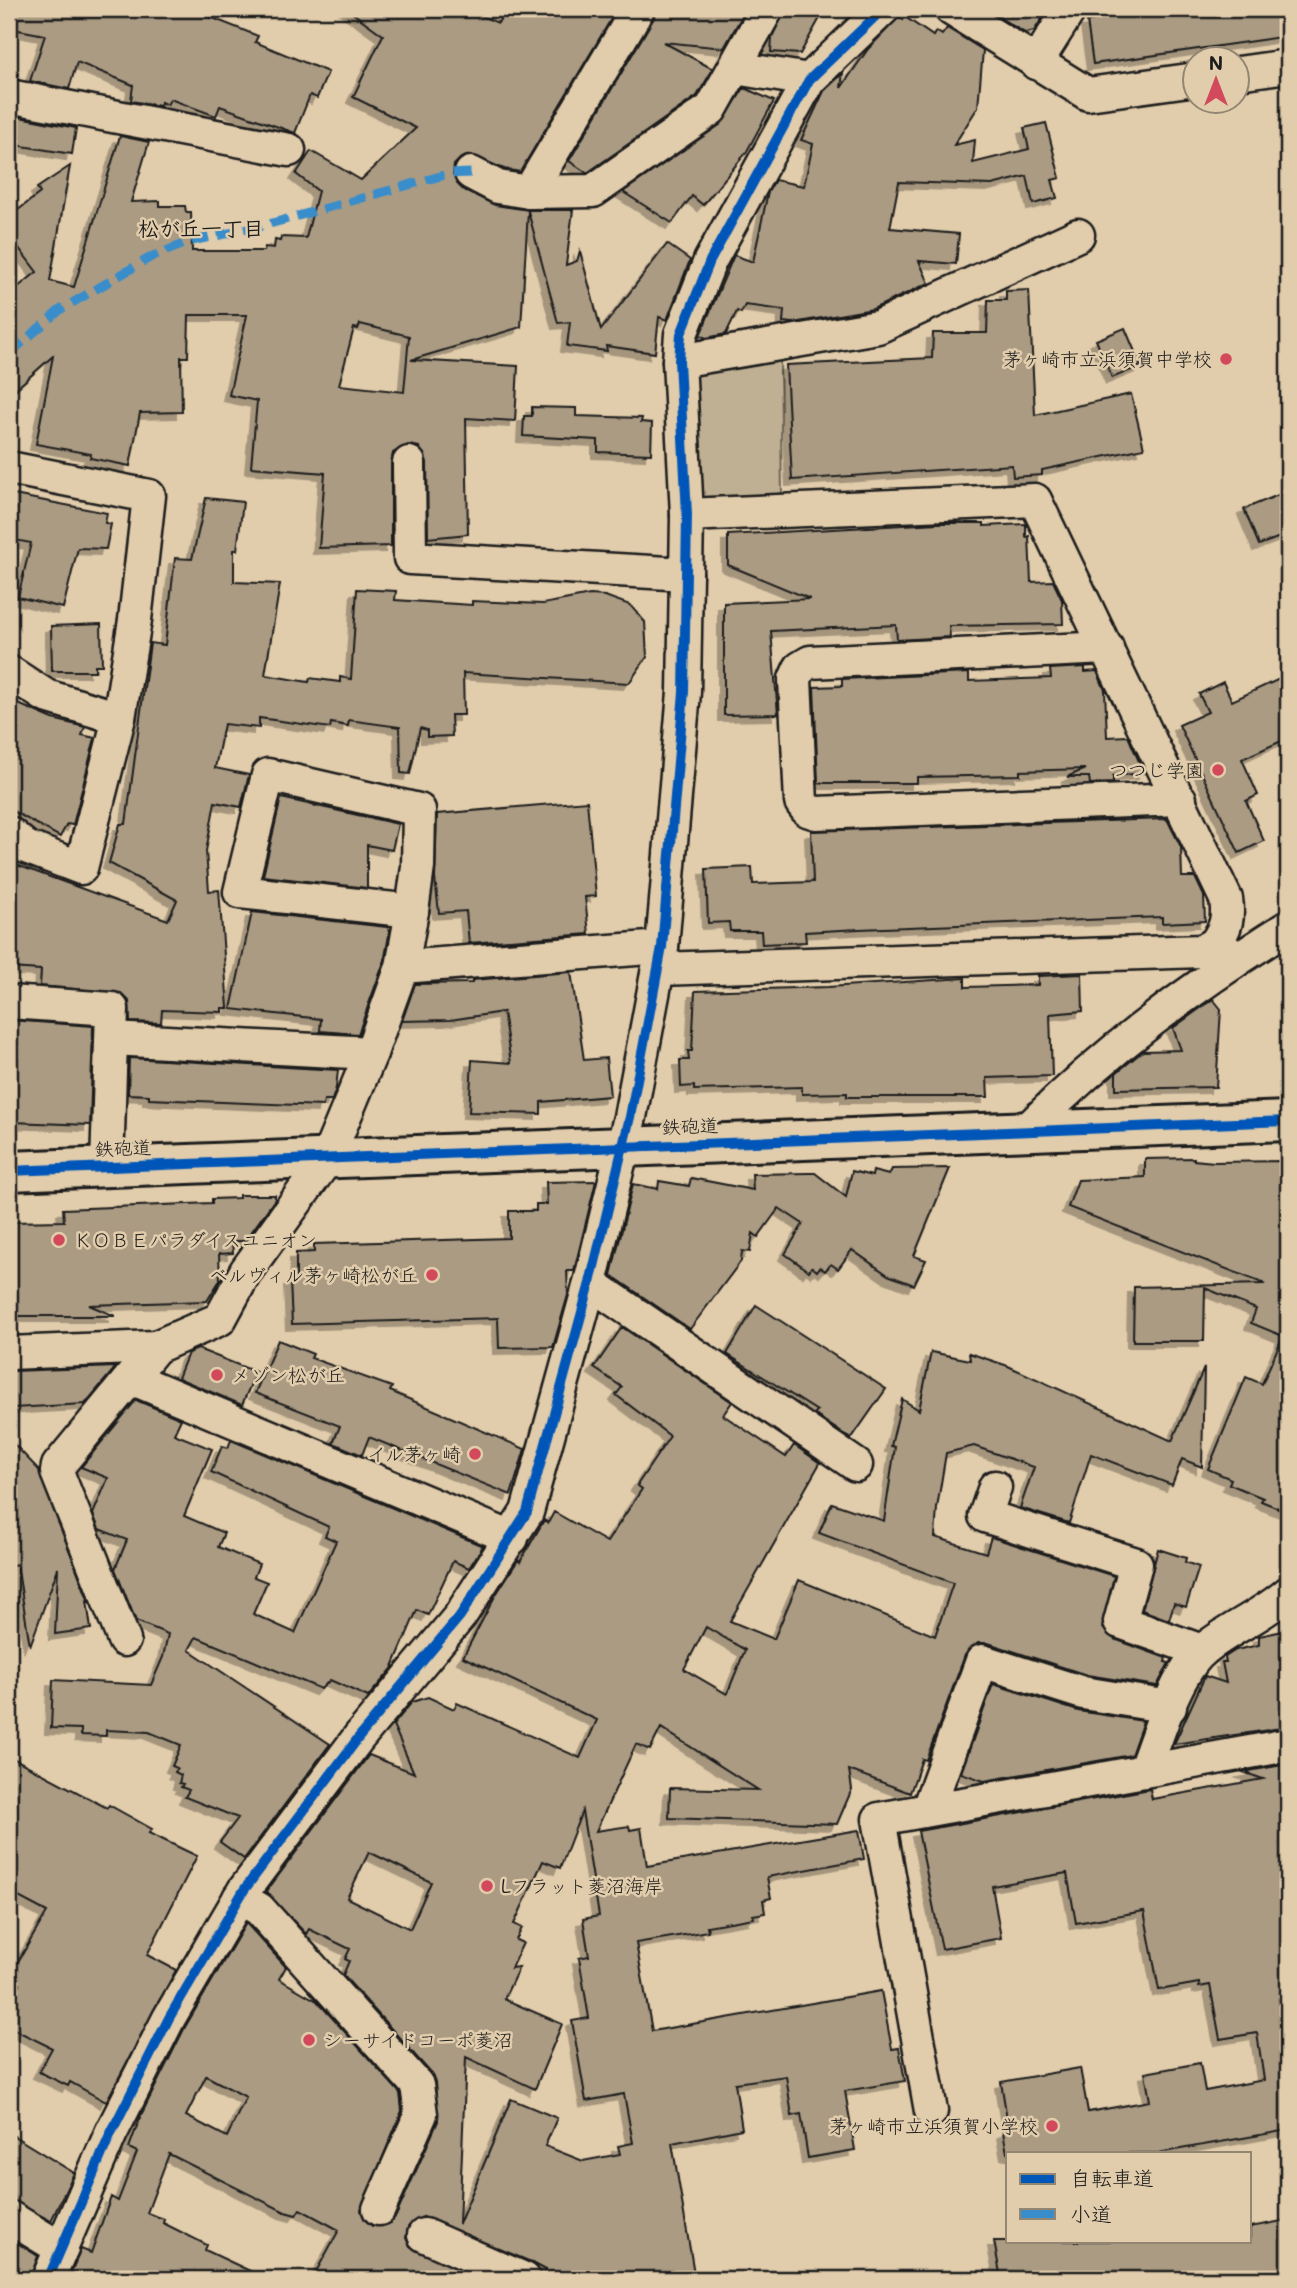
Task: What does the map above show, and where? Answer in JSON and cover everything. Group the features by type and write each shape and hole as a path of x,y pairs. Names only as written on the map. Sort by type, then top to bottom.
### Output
{"street":[{"path":"529,192 638,9"},
{"path":"471,173 498,187 529,192 593,191 711,108 767,9"},
{"path":"48,2279 111,2133 163,2030 239,1898 359,1737 460,1616 527,1512 590,1283 661,958 684,692 687,515 679,361 681,334 710,261 809,80 883,9"},
{"path":"951,9 1088,94 1182,81"},
{"path":"1036,63 1070,9"},
{"path":"1252,71 1288,66"},
{"path":"735,68 809,80"},
{"path":"9,96 289,150"},
{"path":"679,361 877,327 1078,235"},
{"path":"409,463 410,558 686,573"},
{"path":"9,467 149,496 135,620 119,718 81,868 26,847 9,833"},
{"path":"687,515 1035,500 1180,799 1226,899 1229,914 1225,930 1227,951 1211,975 1079,1077 1027,1130"},
{"path":"1107,648 810,662 800,668 795,679 801,802 807,810 816,813 1180,799"},
{"path":"9,672 46,696 119,718"},
{"path":"9,1353 156,1347 220,1319 246,1271 327,1158 371,1053 402,967 412,911 418,867 419,810 268,775 240,892 412,911"},
{"path":"402,967 661,958 1227,951 1288,927"},
{"path":"9,1002 112,1009 107,1166"},
{"path":"112,1039 371,1053"},
{"name":"鉄砲道","path":"9,1171 1288,1121"},
{"path":"590,1283 856,1465"},
{"path":"124,1640 57,1472 58,1466 156,1347"},
{"path":"131,1378 512,1538"},
{"path":"995,1487 985,1516 1136,1564 1121,1622 1202,1651"},
{"path":"1145,1769 1189,1667 1202,1651 1273,1606 1288,1593"},
{"path":"928,1809 982,1661 1083,1693 1170,1707"},
{"path":"930,2111 879,1819 1288,1745"},
{"path":"239,1898 259,1909 417,2085 421,2114 379,2209"},
{"path":"9,2217 62,2249"},
{"path":"424,2235 524,2279"}],"shaded area":[{"path":"780,357 782,497 691,497 694,361"}],"building":[{"path":"18,9 208,9 205,15 258,36 255,42 328,72 317,98 310,95 295,133 220,106 216,116 170,99 167,105 161,102 160,106 131,101 133,85 77,62 69,89 30,81 45,35 13,29"},
{"path":"347,9 465,9 498,23 506,9 617,9 520,172 504,169 471,155 461,158 454,165 453,175 462,189 495,205 529,210 573,210 566,265 577,261 580,251 601,330 667,244 690,260 667,320 659,317 655,353 606,346 607,351 567,346 570,322 558,323 528,211 521,327 411,360 518,366 515,421 466,418 468,534 428,538 427,462 419,447 408,445 393,453 391,463 391,546 319,548 325,473 251,467 257,401 229,395 247,315 189,315 188,357 181,357 182,412 140,413 130,466 90,458 91,454 36,444 53,356 9,395 9,294 37,272 9,235 9,217 40,193 37,188 70,166 50,281 74,287 120,136 149,142 131,202 160,201 160,206 185,206 186,212 191,212 192,251 264,251 265,247 274,248 275,240 280,241 281,237 306,238 318,191 296,174 311,151 361,180 416,128 353,97 383,35","holes":["360,324 409,336 404,392 339,385 354,328 358,329"]},
{"path":"656,9 746,9 724,48 663,42 713,69 697,96 587,173 569,161 654,18"},
{"path":"785,9 825,9 800,54 771,52 772,37"},
{"path":"995,9 1048,9 1034,31 1025,33 997,16"},
{"path":"1172,9 1288,9 1288,36 1218,46 1182,46 1182,51 1093,64 1087,21"},
{"path":"899,17 903,20 905,17 933,36 936,31 942,35 947,28 983,50 978,107 954,145 975,140 973,163 1029,149 1024,128 1046,123 1060,178 1052,180 1057,198 1033,204 1027,176 992,185 899,182 890,228 959,234 956,264 919,261 929,283 873,309 793,323 783,322 784,310 745,305 741,313 737,311 726,334 706,338 700,335 734,255 753,262 768,192 775,180 804,186 813,144 801,140 824,91 843,73 841,88 868,49"},
{"path":"744,88 774,101 746,153 703,205 692,196 672,223 623,192 721,124"},
{"path":"9,115 76,128 72,154 9,144"},
{"path":"1029,290 1035,415 1131,394 1144,448 1042,470 1042,475 1013,477 1012,465 792,480 786,365 932,358 933,333 987,333 988,300 1006,300 1006,291"},
{"path":"1125,328 1141,366 1112,378 1096,340"},
{"path":"532,407 576,408 576,416 642,418 641,422 652,423 651,454 598,452 598,440 523,436 524,416 532,416"},
{"path":"1288,491 1288,534 1259,545 1244,509"},
{"path":"9,494 107,513 105,523 111,524 106,549 78,548 63,608 18,597 31,543 9,539"},
{"path":"206,498 243,502 237,550 234,550 234,582 280,584 265,675 309,682 310,678 340,682 340,677 351,679 357,589 396,591 395,600 472,605 472,601 543,604 590,595 605,596 630,605 645,622 647,657 629,683 463,673 464,715 451,715 452,736 427,737 427,730 420,728 410,774 401,773 400,727 349,720 348,726 331,723 330,728 259,718 259,728 224,724 215,768 249,775 241,807 215,802 206,851 209,891 219,890 228,1008 222,1008 222,1012 162,1010 161,1023 130,1022 129,1001 121,993 40,986 41,970 9,968 9,889 17,865 168,920 177,900 109,863 120,824 126,824 150,643 165,645 175,558 192,559"},
{"path":"938,523 984,523 984,526 1026,524 1031,582 1053,581 1062,600 1063,624 949,626 950,637 897,640 896,625 771,631 778,714 724,715 724,603 810,599 728,565 728,535"},
{"path":"101,624 102,665 95,665 95,671 52,671 51,626"},
{"path":"1085,667 1085,672 1097,671 1105,690 1107,737 1128,736 1144,773 1113,776 1113,783 1090,784 1089,777 1067,777 1085,769 1020,771 1020,775 917,777 917,783 818,783 814,687 842,686 842,679 969,673 969,681 1051,678 1050,669"},
{"name":"つつじ学園","path":"1288,675 1288,738 1242,759 1258,795 1246,801 1264,841 1239,853 1179,725 1208,712 1199,694 1223,682 1232,701"},
{"path":"9,700 53,719 85,727 82,735 95,738 73,825 67,824 60,837 9,809"},
{"path":"281,798 398,824 392,850 367,845 367,888 263,876"},
{"path":"587,801 596,896 585,897 589,934 469,943 466,911 439,913 435,878 437,814"},
{"path":"1167,819 1181,847 1182,877 1195,877 1204,896 1205,921 1162,923 1162,917 859,929 805,932 806,942 762,944 761,931 730,931 729,922 708,923 706,869 752,867 753,884 813,882 811,831"},
{"path":"252,912 387,927 390,930 384,962 358,1034 320,1031 321,1019 231,1009"},
{"path":"571,972 584,1060 606,1058 610,1096 541,1102 541,1114 469,1112 472,1060 511,1063 503,1012 450,1020 402,1021 415,984 472,983 472,980"},
{"path":"1082,974 1083,1011 1050,1014 1052,1076 987,1078 988,1097 847,1097 847,1093 802,1094 802,1087 694,1090 694,1086 681,1087 680,1060 689,1060 688,1051 692,1051 695,991 828,987 965,978 965,987 1038,985 1038,976"},
{"path":"1213,999 1221,1009 1216,1087 1116,1089 1116,1073 1143,1051 1181,1050 1173,1028"},
{"path":"9,1020 93,1026 90,1125 12,1122 12,1109 9,1109"},
{"path":"129,1058 338,1070 332,1100 324,1100 323,1106 149,1099 149,1095 128,1094"},
{"path":"1194,1158 1214,1162 1288,1161 1288,1512 1229,1484 1231,1479 1208,1469 1246,1377 1262,1384 1283,1336 1251,1323 1256,1309 1205,1288 1204,1341 1133,1341 1134,1287 1265,1284 1068,1207 1078,1180 1145,1177 1145,1159"},
{"path":"950,1168 914,1256 926,1260 914,1285 888,1275 852,1250 838,1269 831,1264 825,1271 820,1267 817,1271 812,1267 809,1271 785,1254 803,1224 779,1208 758,1237 753,1233 750,1252 742,1251 741,1261 690,1329 611,1275 633,1184 658,1189 659,1181 689,1186 691,1178 753,1190 752,1174 815,1173 846,1197 852,1171 872,1176 873,1171 889,1175 892,1169"},
{"name":"ベルヴィル茅ヶ崎松が丘","path":"596,1181 574,1271 567,1271 568,1295 553,1347 499,1348 498,1318 292,1324 290,1280 296,1280 296,1253 314,1252 314,1244 509,1238 509,1211 536,1211 536,1204 547,1204 546,1182"},
{"path":"239,1195 275,1195 275,1199 245,1241 232,1241 233,1253 219,1254 220,1280 207,1301 89,1305 115,1316 9,1316 9,1222 64,1221 63,1209 212,1203 212,1199 239,1198"},
{"path":"756,1305 886,1389 851,1439 814,1414 817,1411 727,1354"},
{"path":"622,1327 732,1402 723,1415 786,1457 794,1445 820,1463 730,1621 774,1639 799,1580 935,1636 953,1583 819,1533 832,1503 884,1521 895,1447 891,1446 902,1399 919,1410 931,1352 970,1360 969,1353 1008,1366 1172,1441 1204,1368 1202,1467 1182,1459 1172,1485 1091,1454 1069,1523 1020,1508 1034,1467 974,1446 946,1453 937,1508 935,1537 986,1553 991,1537 1114,1576 1102,1627 1114,1639 1166,1658 1165,1662 1169,1663 1157,1686 1087,1675 988,1643 978,1643 965,1655 926,1760 922,1759 910,1793 849,1770 852,1789 837,1824 669,1818 670,1788 758,1790 661,1728 650,1750 636,1744 596,1831 629,1826 630,1830 641,1828 647,1866 859,1830 864,1859 767,1877 771,1898 763,1900 765,1913 753,1915 754,1918 707,1926 708,1931 636,1943 652,2031 881,1991 892,2049 899,2048 905,2081 845,2091 855,2150 808,2158 801,2114 792,2116 786,2076 735,2083 742,2129 672,2143 695,2279 542,2279 546,2270 531,2262 423,2217 408,2227 406,2238 410,2246 479,2279 312,2279 339,2230 300,2209 296,2215 285,2212 169,2154 147,2213 164,2219 163,2223 207,2245 205,2250 267,2279 68,2279 81,2249 91,2253 111,2197 118,2201 137,2152 129,2148 141,2115 185,2027 246,1923 286,1967 279,1979 317,2001 400,2093 402,2111 361,2210 365,2220 372,2226 389,2224 396,2216 438,2121 435,2082 431,2073 343,1975 349,1961 345,1959 350,1949 309,1929 306,1934 266,1892 369,1755 414,1773 393,1725 412,1702 428,1697 454,1709 457,1703 580,1758 597,1720 463,1657 495,1596 518,1560 520,1562 544,1520 548,1523 554,1512 607,1542 642,1489 637,1485 670,1436 616,1395 622,1387 594,1368","holes":["706,1627 745,1650 727,1694 684,1669","582,1811 599,1916 583,1919 589,1956 579,1958 589,2018 572,2021 586,2101 624,2094 633,2143 618,2146 620,2154 583,2161 545,2146 557,2118 511,2099 459,2224 466,2057 535,2089 562,2024 504,1999 519,1967 511,1968 523,1943 516,1940 522,1928 514,1924 543,1861 560,1868","369,1852 431,1882 410,1929 347,1898","206,2076 246,2097 227,2137 186,2116"]},
{"path":"278,1340 313,1354 311,1358 392,1387 390,1391 525,1449 511,1495 369,1437 362,1455 333,1443 340,1426 255,1393"},
{"name":"メゾン松が丘","path":"198,1349 256,1372 242,1405 178,1378 188,1353"},
{"path":"116,1367 85,1404 13,1408 12,1371"},
{"path":"136,1400 181,1419 174,1434 212,1449 184,1516 224,1533 218,1547 259,1564 254,1577 267,1582 253,1614 295,1633 336,1541 325,1536 329,1527 211,1472 222,1446 228,1448 231,1440 483,1546 469,1568 453,1561 428,1615 417,1610 392,1669 368,1697 330,1680 321,1689 196,1637 189,1650 330,1744 244,1859 220,1842 238,1818 185,1797 189,1790 181,1787 181,1775 175,1772 177,1768 172,1766 181,1745 149,1732 106,1730 106,1736 81,1735 81,1729 51,1728 53,1680 151,1685 163,1657 168,1634 136,1621 115,1569 127,1540 99,1529 93,1514 108,1478 81,1467"},
{"path":"9,1439 39,1470 89,1602 87,1601 91,1629 55,1634 58,1568 30,1646 17,1564 9,1566"},
{"path":"1158,1549 1186,1558 1185,1562 1199,1567 1186,1607 1174,1603 1169,1620 1142,1610"},
{"path":"1288,1630 1288,1727 1174,1744 1205,1676 1226,1683 1222,1662 1226,1662 1225,1657 1236,1650 1259,1645 1259,1636"},
{"path":"993,1684 1078,1711 1143,1721 1131,1755 984,1781 961,1773"},
{"path":"9,1756 107,1808 109,1805 152,1829 149,1833 197,1856 147,1955 176,1970 106,2102 70,2082 68,2086 39,2072 52,2048 9,2027 9,2007 20,1984 9,1977 47,1912 9,1892"},
{"path":"1288,1764 1288,1997 1279,1999 1288,2058 1288,2130 1164,2152 1007,2152 1003,2132 1009,2130 1001,2082 1080,2068 1088,2112 1150,2101 1145,2073 1200,2063 1205,2091 1264,2080 1257,2033 1220,2039 1210,1985 1199,1987 1199,1983 1159,1990 1144,1911 1076,1923 1067,1873 992,1886 1001,1938 942,1949 918,1831 1150,1789 1152,1799 1263,1779 1243,1772"},
{"path":"9,2133 74,2173 51,2221 9,2199"},
{"path":"1288,2220 1288,2273 1255,2279 1001,2279 994,2241 1252,2242 1252,2227"},
{"path":"9,2238 38,2256 30,2279 9,2279"}],"marked path":[{"path":"9,354 60,310 153,256 192,241 262,226 448,174 471,173"}],"cycle path":[{"path":"48,2279 111,2133 169,2018 244,1890 359,1737 460,1616 527,1512 590,1283 630,1117 662,947 684,692 687,515 679,361 681,334 710,261 809,80 883,9"},
{"path":"9,1171 1288,1121"}],"place":[{"name":"茅ヶ崎市立浜須賀中学校","path":"1226,359"},
{"name":"つつじ学園","path":"1218,770"},
{"name":"ＫＯＢＥパラダイスユニオン","path":"59,1240"},
{"name":"ベルヴィル茅ヶ崎松が丘","path":"432,1275"},
{"name":"メゾン松が丘","path":"217,1375"},
{"name":"イル茅ヶ崎","path":"475,1454"},
{"name":"Lフラット菱沼海岸","path":"487,1886"},
{"name":"シーサイドコーポ菱沼","path":"309,2040"},
{"name":"茅ヶ崎市立浜須賀小学校","path":"1052,2126"}],"district":[{"name":"松が丘一丁目","path":"201,229"}]}
